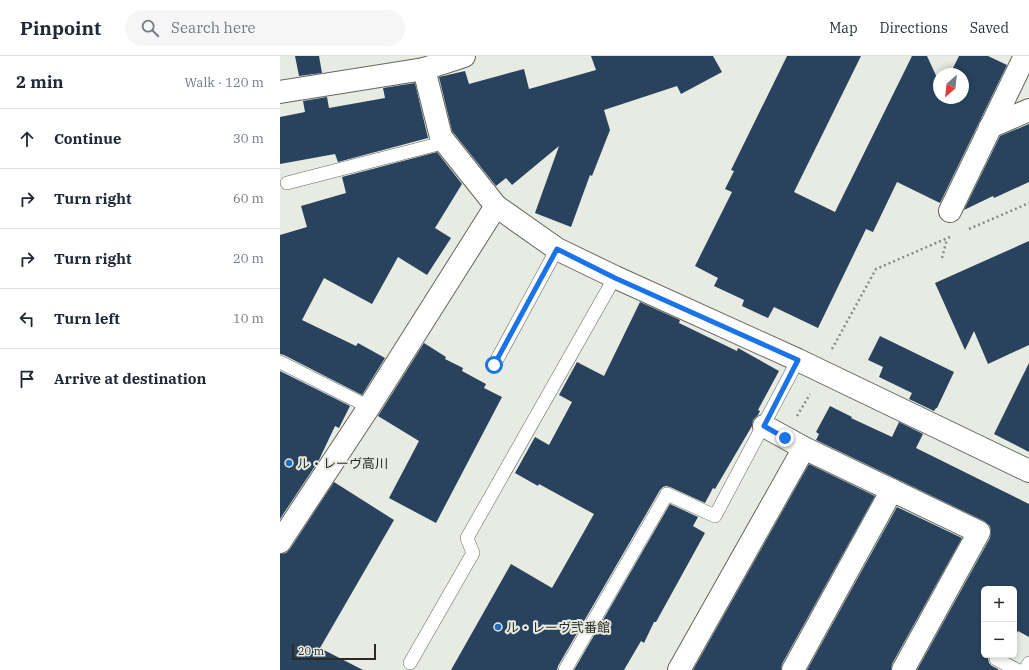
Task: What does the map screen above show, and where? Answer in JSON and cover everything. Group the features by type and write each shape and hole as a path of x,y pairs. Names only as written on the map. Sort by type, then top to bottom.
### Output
{"street":[{"path":"280,92 424,69 464,56"},
{"path":"950,211 1025,56"},
{"path":"424,69 441,137 496,206 557,249 615,278 798,360 1029,471"},
{"path":"990,127 1029,110"},
{"path":"280,542 369,407 496,206"},
{"path":"764,426 804,448 980,532 903,670"},
{"path":"679,670 804,448"},
{"path":"792,670 892,490"}],"lane":[{"path":"287,183 446,142"},
{"path":"494,365 557,249"},
{"path":"410,663 472,553 467,538 615,278"},
{"path":"565,670 667,494 715,516 798,360"},
{"path":"280,362 369,407"},
{"path":"996,659 1017,670"},
{"path":"1025,670 1029,663"}],"path":[{"path":"967,230 1029,203"},
{"path":"829,354 876,269 954,236"}],"building":[{"path":"295,56 319,56 322,73 299,76"},
{"path":"591,56 713,56 722,72 681,94 677,86 604,110 610,130 592,176 590,175 571,227 535,213 559,146 512,185 506,178 496,186 452,131 439,77 465,71 469,84 524,69 529,89 596,70"},
{"path":"787,56 861,56 794,192 835,212 912,56 927,56 933,69 933,104 969,104 969,68 953,68 959,56 988,56 1007,65 940,203 897,182 873,232 866,229 818,328 774,307 768,318 742,306 744,300 714,286 718,278 695,266 732,192 725,189 734,171 731,170"},
{"path":"415,83 428,138 338,162 335,154 280,164 280,117 305,112 303,101 327,97 329,108 385,98 383,88"},
{"path":"1029,124 1029,182 994,198 993,196 964,210 1000,136"},
{"path":"437,152 462,184 435,228 451,238 427,275 398,257 372,304 324,278 302,320 356,346 358,343 385,358 362,395 280,354 280,235 307,227 301,206 346,193 342,177"},
{"path":"1029,241 1029,345 988,364 974,331 965,350 935,283"},
{"path":"640,302 680,320 679,323 737,351 738,348 779,371 758,410 760,411 758,415 753,420 752,426 715,489 713,488 705,503 670,487 666,486 660,490 557,670 451,670 511,564 552,588 594,514 539,484 538,486 515,473 535,437 549,445 572,402 559,395 577,362 604,376"},
{"path":"880,336 954,372 937,408 934,411 909,399 912,393 879,377 883,367 868,360"},
{"path":"424,343 446,357 445,359 463,368 462,371 486,384 484,388 502,397 436,523 389,498 419,441 378,416"},
{"path":"1029,363 1029,452 994,434"},
{"path":"280,371 350,406 339,428 335,426 319,460 280,519"},
{"path":"830,406 852,417 851,418 892,437 899,422 923,434 916,448 1029,504 1029,637 1018,631 1017,633 1017,586 981,586 981,658 988,658 989,663 998,670 917,670 990,538 990,526 984,521 816,440 819,434 816,432"},
{"path":"809,464 875,496 782,664 781,670 693,670"},
{"path":"334,482 394,520 320,648 363,670 280,670 280,554 286,553 290,549"},
{"path":"670,504 698,517 693,526 705,533 656,622 654,622 644,643 641,641 624,670 574,670"},
{"path":"897,507 962,538 892,664 891,670 807,670"}],"place":[{"name":"ル・レーヴ高川","path":"289,463"},
{"name":"ル・レーヴ弐番館","path":"498,627"}],"route":[{"path":"494,365 557,249 615,278 798,360 764,426 785,438"}]}
